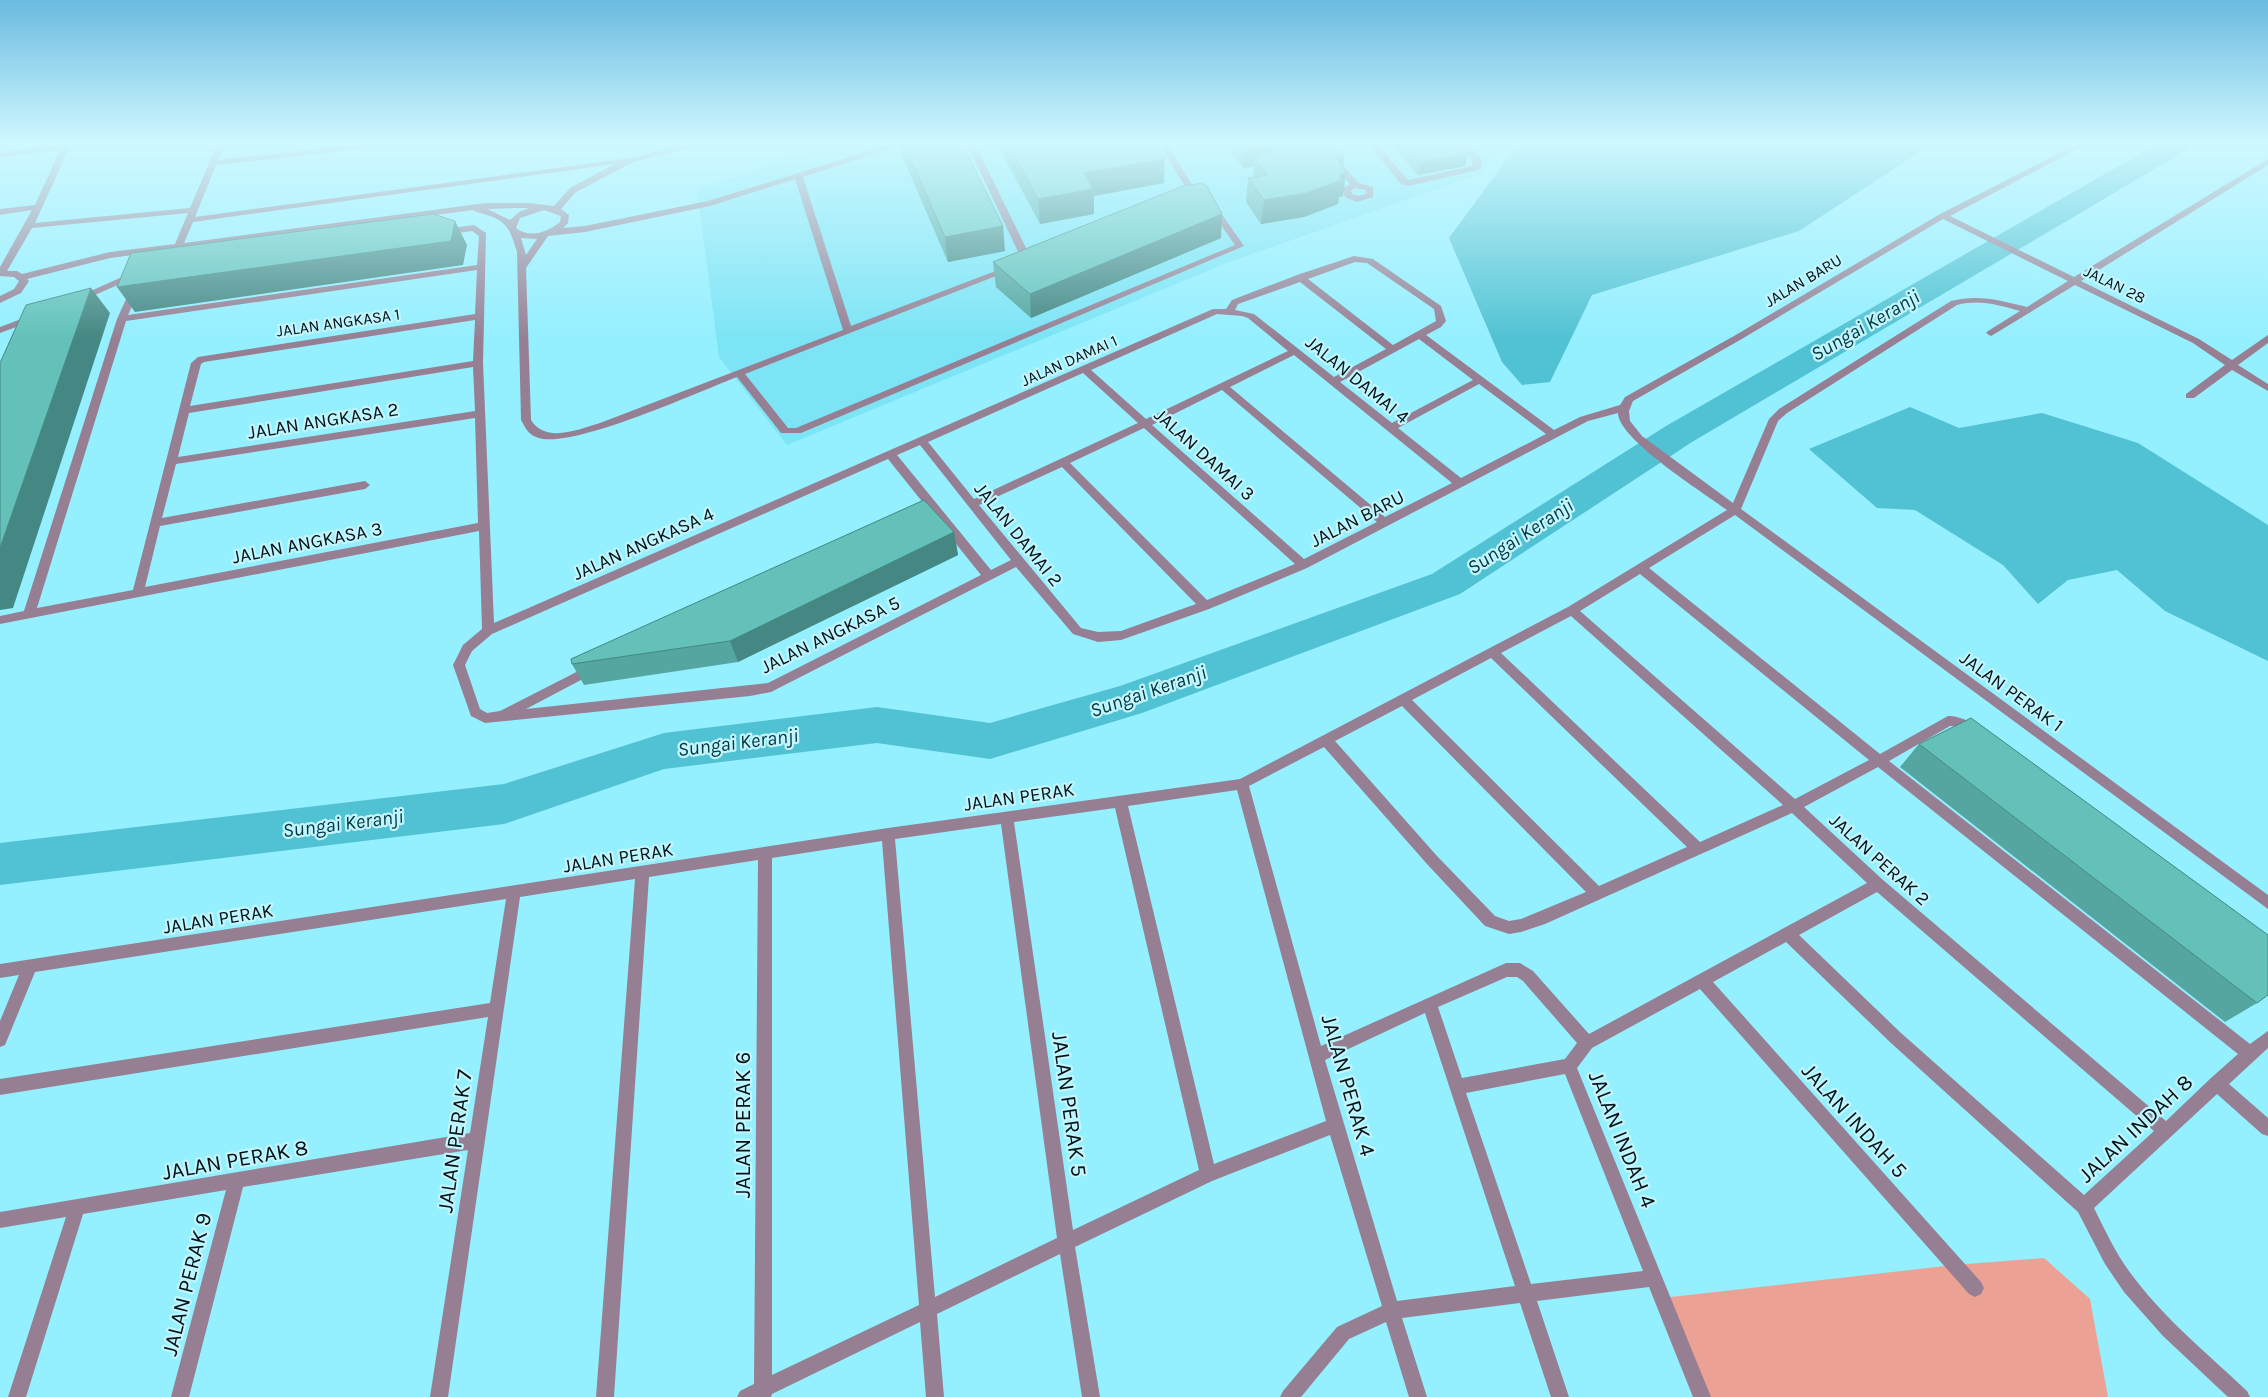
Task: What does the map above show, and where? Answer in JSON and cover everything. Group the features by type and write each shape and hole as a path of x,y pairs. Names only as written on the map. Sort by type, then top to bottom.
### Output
{"street":[{"path":"0,212 21,209"},
{"path":"36,209 0,273 17,274 22,277 110,254 458,209"},
{"path":"189,220 268,209"},
{"path":"475,209 486,211 528,236 585,229 679,209"},
{"path":"536,209 525,212 514,220 513,228 519,241 522,267 526,420 529,429 539,436 549,438 604,425 1032,260 1005,209"},
{"path":"557,209 562,211 566,219"},
{"path":"809,209 848,331"},
{"path":"739,373 785,431 797,431 1240,246 1211,209"},
{"name":"JALAN BARU","path":"1098,637 1121,635 1205,606 1303,565 1584,419 1623,408 1629,399 1956,209"},
{"path":"1991,333 2190,209"},
{"path":"28,226 194,210"},
{"path":"179,245 194,210"},
{"name":"JALAN 28","path":"1943,216 2196,341 2268,388"},
{"path":"566,219 592,222 619,221"},
{"path":"522,267 549,233 564,223 566,219"},
{"path":"310,242 314,228"},
{"path":"435,233 474,228 482,235 478,364 488,632"},
{"path":"1229,311 1235,302 1354,259 1370,261 1438,308 1441,321 1438,325 1334,382"},
{"path":"122,319 482,267"},
{"path":"29,614 122,319 142,272 69,302"},
{"path":"0,300 18,291 24,280 22,277"},
{"path":"1300,277 1392,350"},
{"path":"1242,784 1325,738 1572,610 1735,510 1774,419 1783,411 1954,303 1973,299 1997,302 2028,310"},
{"name":"JALAN DAMAI 4","path":"1229,311 1251,316 1461,484"},
{"name":"JALAN DAMAI 1","path":"922,440 1216,312 1229,311"},
{"path":"0,330 42,314"},
{"name":"JALAN ANGKASA 1","path":"185,410 196,363 201,359 480,316"},
{"path":"1421,336 1554,435"},
{"path":"2190,396 2268,338"},
{"path":"972,504 1145,424 1295,351"},
{"path":"138,592 185,410 478,364"},
{"name":"JALAN DAMAI 3","path":"1084,369 1303,565"},
{"path":"1391,428 1480,380"},
{"path":"1223,386 1385,522"},
{"path":"1623,408 1626,424 1638,437 1735,510"},
{"name":"JALAN ANGKASA 2","path":"172,461 479,414"},
{"name":"JALAN ANGKASA 4","path":"498,717 485,718 475,712 459,665 467,648 488,632 922,440"},
{"name":"JALAN DAMAI 2","path":"922,440 1018,562 1077,631 1098,637"},
{"path":"890,454 932,514 989,576"},
{"path":"1063,462 1205,606"},
{"path":"156,523 365,485"},
{"name":"JALAN PERAK 1","path":"1735,510 2268,903"},
{"name":"JALAN ANGKASA 3","path":"0,620 483,526"},
{"name":"JALAN ANGKASA 5","path":"498,717 750,691 771,687 1018,562"},
{"path":"1641,568 2250,1054"},
{"name":"JALAN PERAK 2","path":"1572,610 1794,806 1878,884 2166,1132"},
{"path":"1492,653 1698,849"},
{"path":"498,717 564,682 609,661"},
{"path":"1403,699 1598,893"},
{"path":"1325,738 1432,860 1490,921 1500,927 1512,929 1794,806 1948,721 1956,721 1988,743"},
{"name":"JALAN PERAK","path":"0,971 888,834 1242,784"},
{"name":"JALAN PERAK 4","path":"1242,784 1335,1125 1418,1397"},
{"path":"1120,800 1208,1174"},
{"name":"JALAN PERAK 5","path":"1007,817 1066,1241 1091,1397"},
{"path":"888,834 935,1397"},
{"name":"JALAN PERAK 6","path":"763,1393 765,854"},
{"path":"605,1397 642,873"},
{"name":"JALAN INDAH 4","path":"1702,1397 1569,1066 1587,1043 1702,982 1878,884"},
{"name":"JALAN PERAK 7","path":"440,1397 514,892"},
{"path":"1788,934 1896,1038 2084,1206"},
{"path":"0,1040 30,966"},
{"path":"1317,1056 1506,970 1520,970 1528,976 1587,1043"},
{"name":"JALAN INDAH 5","path":"1702,982 1975,1288"},
{"path":"1429,1004 1560,1397"},
{"path":"0,1087 496,1009"},
{"name":"JALAN INDAH 8","path":"2241,1397 2156,1317 2128,1285 2102,1242 2084,1206 2166,1132 2216,1083 2268,1038"},
{"path":"1457,1086 1569,1066"},
{"path":"2216,1083 2268,1128"},
{"path":"746,1397 763,1393 927,1309 1208,1174 1335,1125"},
{"name":"JALAN PERAK 8","path":"0,1220 236,1182 477,1140"},
{"name":"JALAN PERAK 9","path":"180,1397 236,1182"},
{"path":"17,1397 77,1208"},
{"path":"1289,1397 1343,1333 1392,1310 1654,1278"}],"shaded area":[{"path":"700,209 1380,209 1229,262 787,445 719,357"},
{"path":"1470,209 1832,209 1799,231 1592,295 1550,382 1522,385 1502,362 1449,238"},
{"path":"1910,407 1959,428 2042,413 2138,443 2268,525 2268,661 2165,611 2117,570 2068,580 2038,604 2003,565 1915,510 1877,508 1809,449"},
{"path":"2044,1258 2090,1299 2108,1397 1702,1397 1662,1298 1954,1265"}],"building":[{"path":"933,209 995,209 1003,226 945,237"},
{"path":"1125,209 1219,209 1222,214 1030,294 993,262"},
{"path":"433,214 455,221 451,241 117,287 131,253"},
{"path":"91,288 0,548 0,363 26,305"},
{"path":"924,500 954,532 730,641 572,664 571,659"},
{"path":"1971,718 2268,935 2268,995 2257,1003 1919,744"}],"waterway":[{"name":"Sungai Keranji","path":"0,864 504,804 664,751 877,725 990,741 1127,701 1446,584 1679,434 2065,209"}]}
